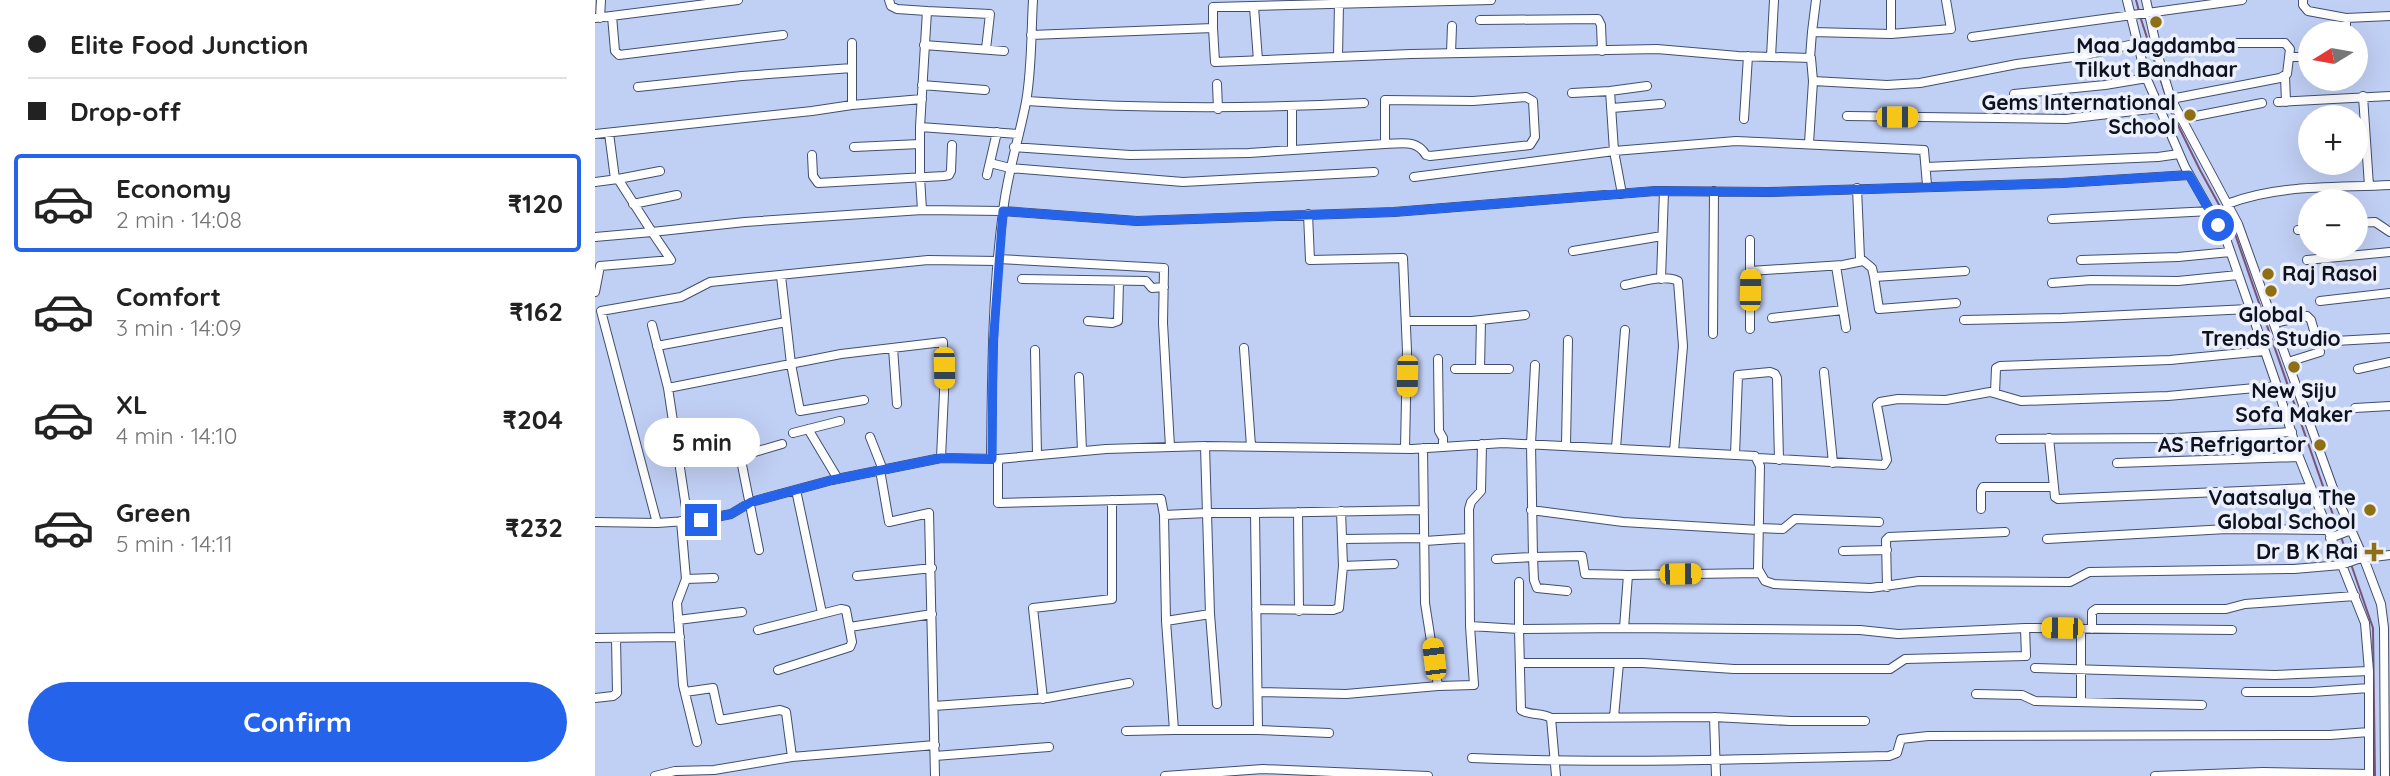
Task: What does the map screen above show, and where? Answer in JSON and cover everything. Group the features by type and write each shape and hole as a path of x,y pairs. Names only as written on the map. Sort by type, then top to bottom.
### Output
{"street":[{"path":"601,0 615,51 619,55 783,35"},
{"path":"604,17 738,0"},
{"path":"889,0 891,6 897,9 990,14 986,49"},
{"path":"1033,0 1027,101 1010,168 998,260 993,346 998,503 1161,499 1164,514 1166,621 1174,730"},
{"path":"1491,0 1254,7 1212,4 1215,62 1657,49 1810,58"},
{"path":"1771,57 1774,0"},
{"path":"1809,143 1813,81 1810,58 1817,0"},
{"path":"1891,0 1891,34"},
{"path":"1812,32 1891,34 1951,29 1946,0"},
{"path":"2127,0 2147,78 2189,175 2211,211 2230,252 2277,386 2298,457 2365,623 2369,671 2369,775 2263,772 2155,776"},
{"path":"2146,0 2146,12 2171,99 2238,224 2348,531 2381,604 2384,628 2385,776"},
{"path":"1972,37 2242,0"},
{"path":"2303,0 2308,11 2346,18 2390,16"},
{"path":"1339,3 1339,57"},
{"path":"1254,7 1258,60"},
{"path":"922,210 920,127 927,11"},
{"path":"1480,20 1598,19 1601,25 1602,51"},
{"path":"1451,53 1453,26"},
{"path":"1031,35 1213,28"},
{"path":"852,43 852,105"},
{"path":"1813,81 1887,85 1920,83 2017,64 2081,56 2138,43"},
{"path":"2205,48 2237,43 2288,45 2289,57 2282,102 2390,96"},
{"path":"924,45 1004,51"},
{"path":"1744,119 1748,56"},
{"path":"2289,57 2298,57"},
{"path":"638,87 852,68"},
{"path":"2171,99 2285,76"},
{"path":"2014,94 2147,78"},
{"path":"1217,84 1218,109"},
{"path":"922,85 985,90"},
{"path":"1572,93 1647,86"},
{"path":"1610,91 1614,151 1622,194"},
{"path":"2364,96 2369,186"},
{"path":"1014,147 1131,155 1413,143 1430,156 1530,145 1535,137 1533,101 1529,97 1473,101 1385,100 1385,144"},
{"path":"595,134 922,99"},
{"path":"1027,101 1218,109 1364,103"},
{"path":"2181,119 2262,103"},
{"path":"1612,108 1661,104"},
{"path":"1291,107 1292,150"},
{"path":"1847,116 2066,119 2159,108"},
{"path":"920,127 1017,134"},
{"path":"987,175 997,132"},
{"path":"595,292 598,266 671,260 616,179 609,133"},
{"path":"1414,177 1614,151 1735,141 1924,150 1927,186"},
{"path":"854,147 920,144"},
{"path":"812,155 813,176 818,183 944,176 950,174 952,145"},
{"path":"1926,167 2144,158 2179,154"},
{"path":"990,163 1010,168 1183,183 1374,172"},
{"path":"595,182 660,171"},
{"path":"595,237 745,222 922,210 1003,211 1137,221 1394,212 1664,191 2063,183 2189,175"},
{"path":"2227,204 2254,194 2301,188 2390,186"},
{"path":"1857,188 1860,258 1872,268 1879,309 1956,303"},
{"path":"1661,279 1664,191"},
{"path":"1713,334 1714,191"},
{"path":"633,204 677,195"},
{"path":"2052,219 2211,211"},
{"path":"1308,215 1310,260 1403,258 1408,351 1405,449"},
{"path":"2368,222 2375,222 2390,232"},
{"path":"1573,251 1662,236"},
{"path":"1750,240 1750,329"},
{"path":"2081,260 2178,257 2230,252"},
{"path":"2307,260 2390,252"},
{"path":"657,523 601,310 681,297 709,282 928,260 998,260 1164,268 1163,323 1170,447"},
{"path":"1750,271 1836,266 1863,261"},
{"path":"1836,266 1846,328"},
{"path":"1874,277 1965,271"},
{"path":"2052,283 2091,280 2178,281 2238,275"},
{"path":"781,276 791,364 800,411 863,400"},
{"path":"1022,279 1147,281 1152,288 1164,288"},
{"path":"1625,285 1661,279 1677,279 1679,284 1683,346 1674,451"},
{"path":"1088,321 1118,321 1119,281"},
{"path":"2320,301 2390,293"},
{"path":"1964,320 2249,309"},
{"path":"1772,318 1843,310"},
{"path":"1406,321 1481,320 1525,315"},
{"path":"2274,323 2307,316 2311,320 2320,352 2288,362"},
{"path":"1481,320 1481,369"},
{"path":"657,346 786,322"},
{"path":"652,326 668,388 684,521 686,579 677,603 685,692 697,742"},
{"path":"1616,447 1625,330"},
{"path":"2335,341 2390,338"},
{"path":"1566,446 1569,340"},
{"path":"668,388 841,354 943,342 941,458"},
{"path":"893,348 897,404"},
{"path":"1244,348 1251,446"},
{"path":"1035,350 1037,455"},
{"path":"1995,393 1996,368 2000,366 2179,359 2264,351"},
{"path":"1438,359 1439,431 1443,438 1443,447"},
{"path":"2358,369 2390,362"},
{"path":"1535,365 1531,444 1534,580 1537,588 1567,591"},
{"path":"1455,369 1509,369"},
{"path":"1735,455 1738,375 1770,372 1777,378 1779,460"},
{"path":"1824,372 1833,463"},
{"path":"1079,377 1083,451"},
{"path":"595,522 657,523 731,514 751,502 838,479 941,458 995,459 1170,447 1405,449 1531,444 1885,464 1887,457 1877,405 1880,401 1910,398 1946,400 1995,393 2021,401 2168,396 2277,386"},
{"path":"2355,408 2390,406"},
{"path":"793,433 840,421"},
{"path":"734,425 759,550"},
{"path":"809,429 838,479"},
{"path":"2000,439 2176,438 2292,432"},
{"path":"870,437 882,470 889,522 929,513 935,776"},
{"path":"2049,438 2052,487 2055,497 2061,499 2310,488"},
{"path":"741,456 782,444"},
{"path":"1258,692 1346,694 1473,685 1470,504 1482,488 1482,444"},
{"path":"1205,446 1210,614 1217,704"},
{"path":"1423,448 1425,603 1438,686"},
{"path":"2117,463 2298,457"},
{"path":"1758,458 1757,563 1759,573 1765,581 1774,584 1854,588 1887,587 1919,581 2070,582 2089,572 2294,569 2343,564 2390,555"},
{"path":"1981,509 1983,487 2052,487"},
{"path":"796,490 823,613"},
{"path":"1043,699 1033,608 1112,598 1112,500"},
{"path":"1164,514 1424,510"},
{"path":"1531,510 1623,522 1759,529 1781,529 1795,519 1878,522"},
{"path":"1256,609 1299,611 1339,608 1343,566 1341,511"},
{"path":"1298,512 1299,611"},
{"path":"1255,513 1258,730"},
{"path":"2047,539 2227,529 2330,535 2348,531"},
{"path":"1887,587 1887,538 2005,532"},
{"path":"1342,539 1469,538"},
{"path":"1843,551 1887,550"},
{"path":"1496,559 1582,556 1585,574 1759,573"},
{"path":"1343,566 1394,564"},
{"path":"857,576 932,568"},
{"path":"1624,628 1628,575"},
{"path":"686,579 714,578"},
{"path":"1519,582 1521,710 1526,713 1543,713 1551,718 1714,717 1865,721"},
{"path":"2092,629 2092,611 2096,608 2226,609 2245,604 2355,596"},
{"path":"758,630 845,609 852,642 849,648 778,670"},
{"path":"678,620 742,612"},
{"path":"850,627 932,614"},
{"path":"1166,621 1210,614"},
{"path":"1470,626 1519,629 1860,629 1898,634 2025,628 2232,630"},
{"path":"1521,663 1619,663 1734,669 1890,669 1905,659 2026,656 2025,628"},
{"path":"2081,628 2081,702"},
{"path":"595,638 680,637"},
{"path":"595,698 617,693 616,638"},
{"path":"1614,717 1619,663"},
{"path":"2035,668 2275,675 2369,671"},
{"path":"934,706 1043,699 1129,684"},
{"path":"685,692 713,688 720,720 780,710 786,712 792,757"},
{"path":"2246,692 2312,692 2369,688"},
{"path":"1976,694 2022,695 2035,701 2202,705"},
{"path":"1714,717 1716,776"},
{"path":"1551,718 1556,776"},
{"path":"1126,731 1258,730 1329,733"},
{"path":"1472,758 1555,762 1889,756 1897,753 1901,739 1927,736 2318,735 2369,732"},
{"path":"655,776 714,770 792,757 935,745"},
{"path":"935,756 1049,747"},
{"path":"1165,776 1263,769 1428,776"}],"waterway":[{"path":"2136,0 2139,11"},
{"path":"2140,16 2170,109 2235,234 2339,532"},
{"path":"2341,537 2349,559"},
{"path":"2351,564 2373,628 2375,776"}],"place":[{"name":"Maa Jagdamba Tilkut Bandhaar","path":"2156,22"},
{"name":"Gems International School","path":"2190,115"},
{"name":"Raj Rasoi","path":"2268,274"},
{"name":"Global Trends Studio","path":"2271,291"},
{"name":"New Siju Sofa Maker","path":"2294,367"},
{"name":"AS Refrigartor","path":"2320,445"},
{"name":"Vaatsalya The Global School","path":"2370,510"},
{"name":"Dr B K Rai","path":"2374,552"}],"route":[{"path":"701,520 731,514 751,502 832,480 941,458 992,459 993,346 1003,211 1137,221 1394,212 1655,191 1768,192 2063,183 2189,175 2218,225"}]}
